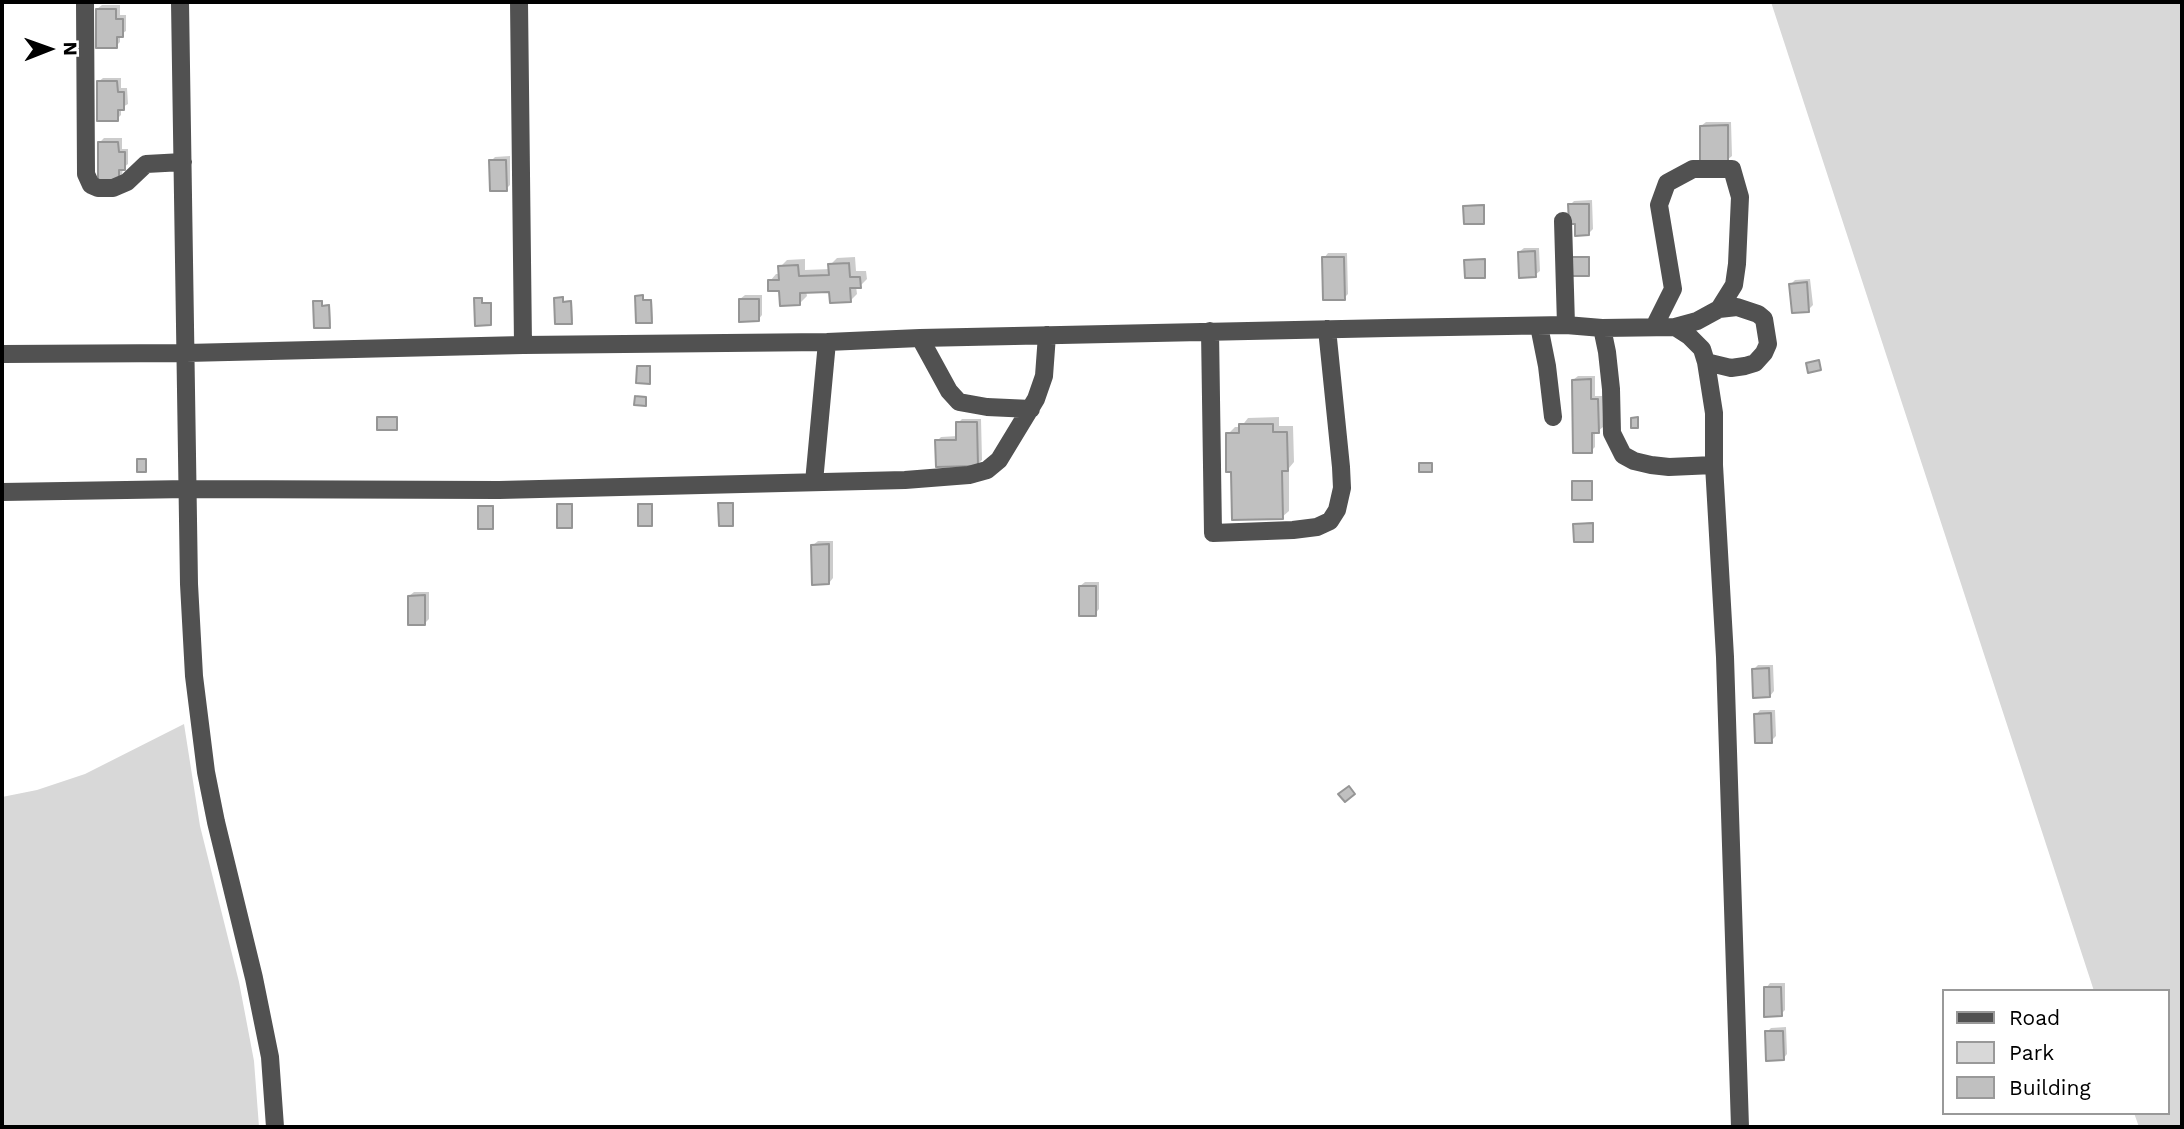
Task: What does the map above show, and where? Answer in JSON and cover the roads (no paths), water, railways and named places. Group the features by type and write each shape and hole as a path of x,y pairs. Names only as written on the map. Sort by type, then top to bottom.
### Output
{"street":[{"path":"85,2 86,174 91,185 113,188 127,182 146,164 183,162"},
{"path":"180,2 191,634 199,720 216,822 254,978 270,1058 275,1127"},
{"path":"519,2 523,345"},
{"path":"1654,327 1673,289 1659,205 1667,183 1693,169 1732,169 1740,197 1734,285 1719,309"},
{"path":"1563,221 1566,325"},
{"path":"2,354 827,342 1210,331 1566,325 1602,328 1675,327 1697,321 1719,309 1737,307 1758,314 1764,319 1768,344 1755,363 1731,368 1706,362"},
{"path":"1539,326 1553,417"},
{"path":"1675,327 1702,349 1714,413 1714,465 1726,657 1740,1127"},
{"path":"1602,328 1611,389 1612,433 1623,455 1634,461 1669,467 1714,465"},
{"path":"1210,331 1213,533 1317,527 1330,521 1337,510 1342,488 1341,467 1327,329"},
{"path":"2,492 188,489 499,490 905,480 969,475 987,471 999,460 1031,409 1044,376 1047,335"},
{"path":"920,338 949,391 960,402 987,407 1031,409"},
{"path":"814,482 827,342"}]}
